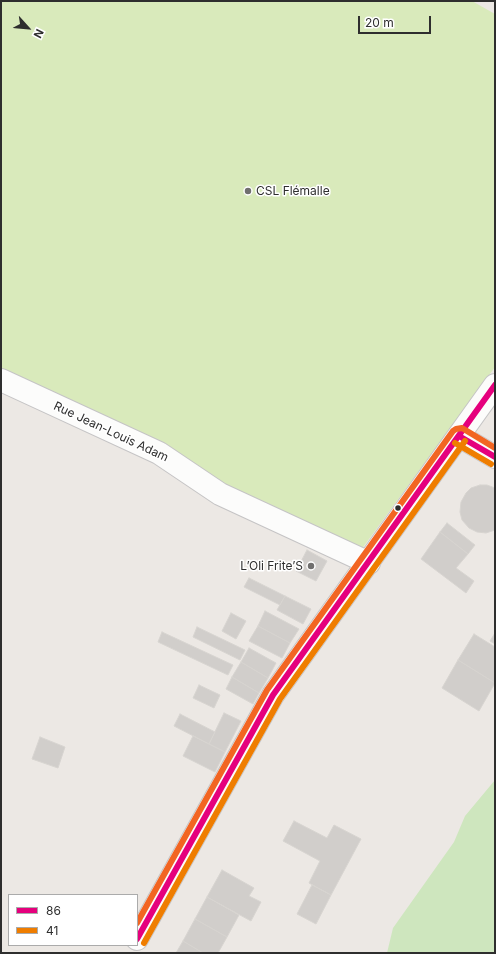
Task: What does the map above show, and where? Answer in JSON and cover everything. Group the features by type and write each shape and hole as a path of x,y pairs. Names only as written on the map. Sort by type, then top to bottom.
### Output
{"street":[{"name":"Rue Jean-Louis Adam","path":"1,380 158,453 220,494 369,563"},
{"path":"138,937 273,695 495,385"},
{"path":"459,436 495,457"}],"green space":[{"name":"CSL Flémalle","path":"1,1 472,1 495,14 495,367 350,565 210,501 161,465 1,392"},
{"path":"495,780 495,953 387,953 393,928 454,842 465,816"}],"building":[{"path":"480,485 487,485 495,488 495,530 486,533 477,532 469,528 462,520 460,512 461,502 466,493 471,488"},
{"path":"447,523 475,545 468,554 440,532"},
{"path":"440,532 468,554 456,568 474,581 466,593 421,559"},
{"name":"L’Oli Frite’S","path":"307,550 327,561 316,581 296,571"},
{"path":"249,578 285,596 280,605 244,587"},
{"path":"285,596 311,609 303,624 277,610"},
{"path":"265,611 299,629 290,643 258,626"},
{"path":"231,613 246,621 236,639 222,631"},
{"path":"258,626 290,643 282,658 249,641"},
{"path":"197,627 245,650 240,660 193,637"},
{"path":"162,632 233,665 228,675 158,642"},
{"path":"495,633 495,644 490,641"},
{"path":"474,634 495,647 495,683 458,660"},
{"path":"249,648 276,663 268,678 241,662"},
{"path":"458,660 495,683 479,711 442,688"},
{"path":"241,662 268,678 259,693 232,677"},
{"path":"232,677 259,693 253,704 226,689"},
{"path":"199,685 220,695 214,708 193,698"},
{"path":"224,713 241,721 225,752 209,744"},
{"path":"180,714 215,732 209,744 174,726"},
{"path":"193,736 225,752 215,772 183,756"},
{"path":"40,737 65,747 58,768 32,759"},
{"path":"294,821 327,838 334,825 361,839 331,895 309,883 320,861 283,841"},
{"path":"222,870 254,888 249,896 261,902 251,921 207,897"},
{"path":"312,885 331,895 316,924 297,914"},
{"path":"207,897 239,915 227,937 195,919"},
{"path":"195,919 227,937 218,953 203,953 183,941"},
{"path":"183,941 203,953 176,953"}],"transit line":[{"name":"86","path":"138,937 273,695 495,385"},
{"path":"138,921 267,690 453,431 462,428 495,448"},
{"name":"86","path":"459,436 495,457"},
{"name":"41","path":"144,943 280,699 465,441"},
{"name":"41","path":"455,443 491,464"}],"place":[{"name":"CSL Flémalle","path":"248,191"},
{"name":"L’Oli Frite’S","path":"311,566"}]}
